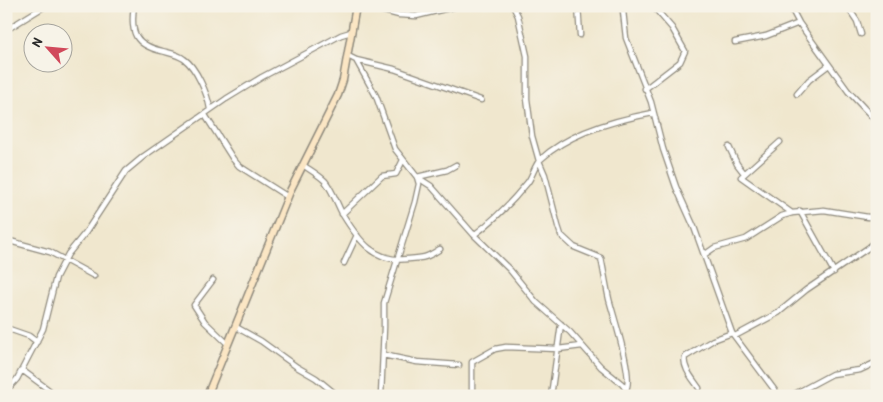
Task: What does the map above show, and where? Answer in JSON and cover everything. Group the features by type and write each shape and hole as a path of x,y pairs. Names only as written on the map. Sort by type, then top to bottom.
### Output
{"street":[{"path":"6,30 45,6"},
{"path":"134,6 134,34 147,47 185,59 209,100 210,109"},
{"path":"207,396 288,197 344,80 355,8 416,16 457,6"},
{"path":"513,6 518,16 527,56 527,98 532,136 539,161 545,175 561,235 574,246 601,258 609,300 622,345 628,382 626,389"},
{"path":"578,6 580,35"},
{"path":"621,6 626,38 651,102 663,149 676,187 734,335 780,396"},
{"path":"645,89 680,62 685,50 672,28 653,6"},
{"path":"790,6 799,23 848,91 877,122"},
{"path":"847,6 857,21 862,34"},
{"path":"735,42 766,36 799,23"},
{"path":"6,391 14,384 37,342 45,322 50,294 56,277 66,259 126,171 144,156 206,115 210,109 262,78 341,35 351,32"},
{"path":"348,56 356,60 394,69 481,100"},
{"path":"356,60 376,96 395,150 417,177 431,186 474,235 510,270 536,302 561,324 631,396"},
{"path":"797,94 809,80 830,64"},
{"path":"474,235 498,216 529,180 539,161 560,145 586,132 631,117 653,113"},
{"path":"206,115 239,166 288,197"},
{"path":"780,142 744,173 742,178 792,212"},
{"path":"729,148 744,173"},
{"path":"342,214 382,176 396,174 404,160"},
{"path":"303,165 324,180 342,214 357,235 366,246 377,254 396,261 426,258 440,249"},
{"path":"417,177 447,170 456,165"},
{"path":"381,396 384,304 419,184 417,177"},
{"path":"704,255 714,248 746,238 792,212 824,210 876,217"},
{"path":"800,212 834,272"},
{"path":"344,263 357,235"},
{"path":"6,240 50,252 66,259 94,276"},
{"path":"699,388 685,366 685,357 713,340 734,335 778,313 806,290 877,240"},
{"path":"213,280 194,305 206,322 228,344"},
{"path":"551,396 561,324"},
{"path":"236,327 261,341 316,378 338,396"},
{"path":"6,328 29,336 37,342"},
{"path":"472,390 472,362 495,350 506,347 558,349 582,346"},
{"path":"383,355 417,362 460,365"},
{"path":"791,396 832,374 860,370 877,362"},
{"path":"22,370 49,390"}]}
